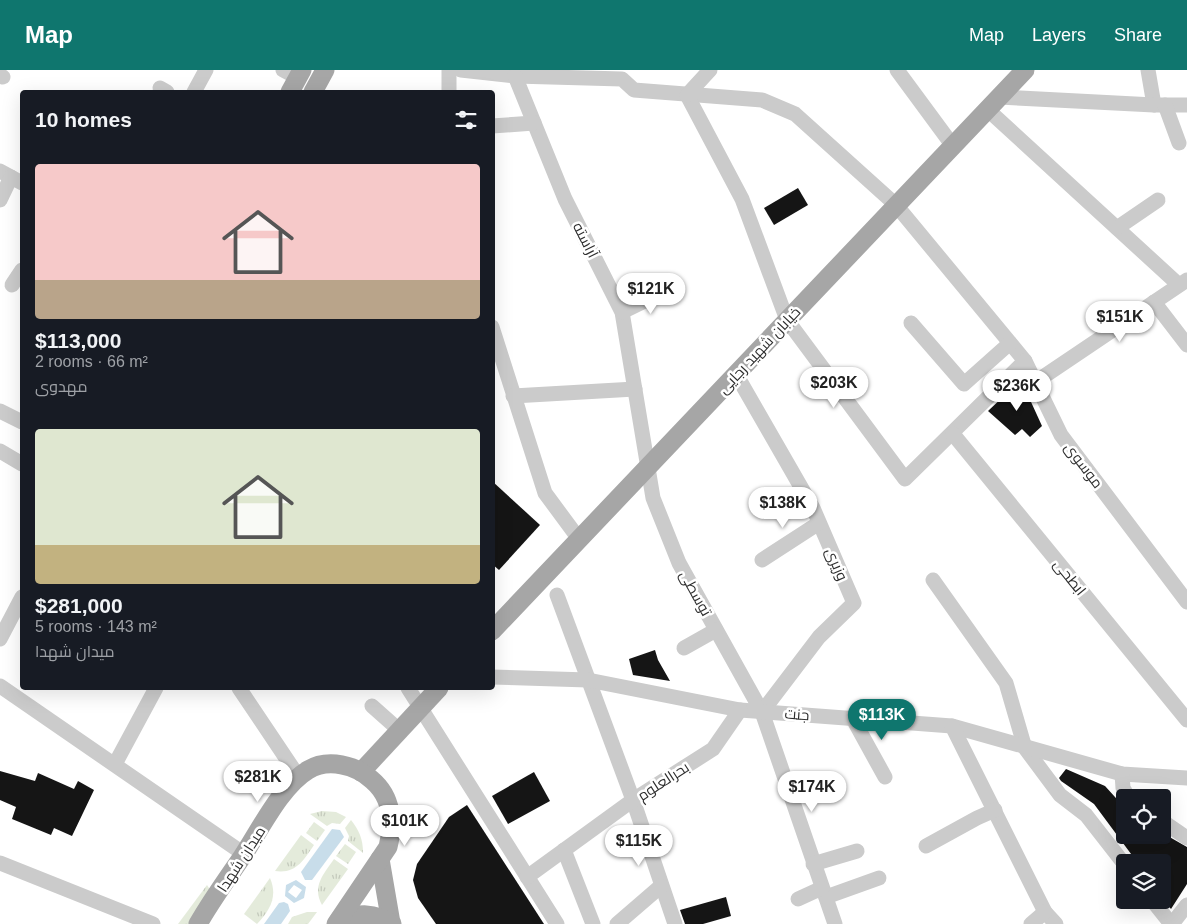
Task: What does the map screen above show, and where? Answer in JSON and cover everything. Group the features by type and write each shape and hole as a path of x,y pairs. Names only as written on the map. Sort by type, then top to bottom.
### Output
{"main road":[{"path":"314,90 325,70"},
{"name":"خیابان شهید رجایی","path":"495,628 1025,70"},
{"path":"361,772 437,690"},
{"name":"میدان شهدا","path":"198,924 288,787 298,776 311,768 324,764 351,767 361,772 381,790 388,802 391,832 388,846 338,922"},
{"path":"380,859 391,924"},
{"path":"338,922 366,914 379,916 391,924"}],"street":[{"path":"195,90 206,70"},
{"path":"449,70 450,90"},
{"path":"461,70 515,76 621,74"},
{"path":"710,70 686,94 742,199 787,320 905,479 953,434 1025,361"},
{"path":"897,70 953,146"},
{"path":"1148,70 1160,105 1178,143"},
{"name":"موسوی","path":"621,74 634,90 762,100 795,114 896,206 1025,361 1037,381 1061,435 1187,602"},
{"name":"آراسته","path":"515,76 565,199 622,312 647,468"},
{"path":"993,103 1187,104"},
{"path":"993,103 1117,228 1183,282 1037,381"},
{"path":"495,126 534,123"},
{"path":"0,200 11,177"},
{"path":"1117,228 1158,200"},
{"path":"12,285 20,273"},
{"path":"622,312 668,290"},
{"path":"1154,302 1187,345"},
{"path":"911,323 964,384 1010,343"},
{"path":"495,337 545,493 579,540"},
{"name":"وزیری","path":"736,374 819,523 854,603 819,637 762,712"},
{"path":"513,396 635,389"},
{"path":"0,411 20,417"},
{"name":"ابطحی","path":"953,434 1187,720"},
{"path":"0,451 20,463"},
{"name":"توسطی","path":"647,468 653,498 679,563 762,712 835,924"},
{"path":"762,560 819,523"},
{"path":"933,580 1006,683 1026,748 1060,796 1086,815 1116,854"},
{"path":"557,595 633,800 675,924"},
{"path":"0,639 20,601"},
{"path":"684,648 716,630"},
{"name":"جنت","path":"495,677 588,680 740,710 952,726 1122,774 1187,778"},
{"path":"0,686 244,854"},
{"path":"115,764 155,690"},
{"path":"240,690 298,776"},
{"path":"409,690 557,924"},
{"path":"372,706 399,730"},
{"name":"بحرالعلوم","path":"527,877 633,800 713,748 740,710"},
{"path":"853,719 885,777"},
{"path":"952,726 1045,912 1056,924"},
{"path":"1122,774 1124,789"},
{"path":"926,846 976,818 995,810"},
{"path":"1171,827 1187,838"},
{"path":"564,850 593,924"},
{"path":"813,864 857,851"},
{"path":"0,863 154,924"},
{"path":"798,899 879,878"},
{"path":"617,924 661,886"},
{"path":"1159,909 1171,924 1187,905"},
{"path":"1031,924 1045,912"}],"green space":[{"path":"322,811 336,812 346,817 340,824 332,823 327,826 310,814"},
{"path":"351,820 360,835 363,853 348,841 349,836 345,828"},
{"path":"314,822 325,830 317,841 306,833"},
{"path":"301,835 314,845 294,868 275,871"},
{"path":"345,844 356,852 348,864 336,856"},
{"path":"334,859 348,869 322,905 318,892 320,881"},
{"path":"270,878 273,897 266,914 257,924 244,914"},
{"path":"207,885 211,891 189,924 178,924"},
{"path":"307,912 317,912 308,924 288,924 292,917"}],"water":[{"path":"332,829 340,830 344,837 312,880 305,880 301,872"},
{"path":"296,880 306,887 304,898 294,903 285,896 286,885","holes":["294,885 302,890 296,898 288,892"]},
{"path":"284,902 288,904 290,911 281,924 264,924 279,903"}],"building":[{"path":"798,188 808,205 774,225 764,208"},
{"path":"1021,380 1042,426 1030,437 1022,429 1015,435 988,411"},
{"path":"495,484 540,525 499,570 495,567"},
{"path":"655,650 658,660 670,681 633,675 629,659"},
{"path":"1066,769 1105,786 1116,798 1116,834 1094,804 1059,778"},
{"path":"0,771 35,781 38,773 74,789 78,781 94,790 72,836 54,828 51,835 12,819 16,807 0,800"},
{"path":"534,772 550,801 508,824 492,796"},
{"path":"467,805 544,924 436,924 418,898 413,880 417,864 449,817"},
{"path":"1171,838 1187,847 1187,884 1171,909 1171,854 1131,854 1124,844 1171,844"},
{"path":"726,897 731,916 703,924 685,924 680,910"}]}
